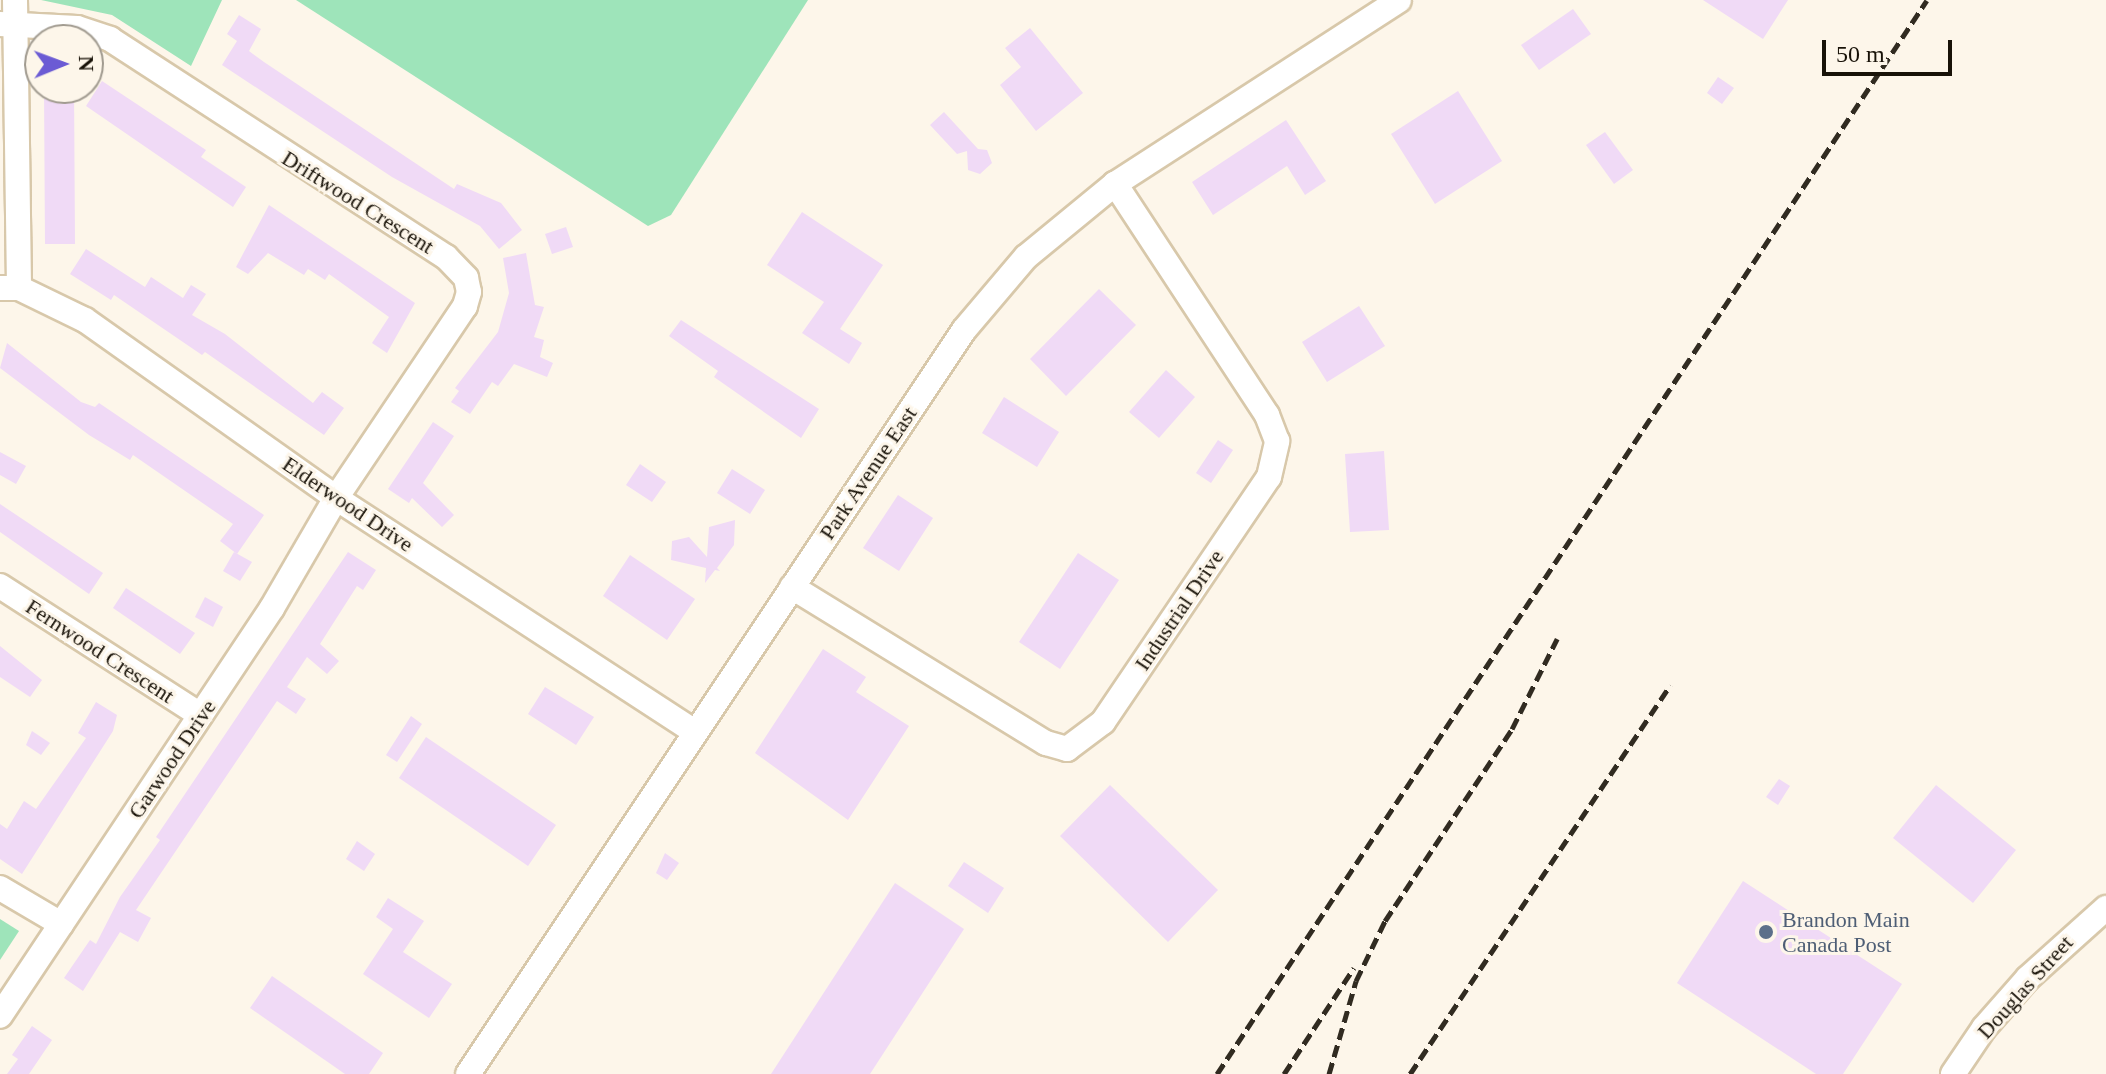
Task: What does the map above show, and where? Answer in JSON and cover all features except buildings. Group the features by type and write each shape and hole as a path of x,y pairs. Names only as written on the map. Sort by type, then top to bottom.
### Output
{"street":[{"path":"10,288 8,24 15,0"},
{"name":"Park Avenue East","path":"468,1074 964,330 1026,257 1115,184 1399,0"},
{"name":"Driftwood Crescent","path":"8,24 77,28 110,39 446,257 466,278 465,306 336,498"},
{"name":"Industrial Drive","path":"792,587 1046,743 1067,749 1103,722 1269,477 1277,441 1267,415 1115,184"},
{"name":"Elderwood Drive","path":"10,288 85,320 336,498 694,731"},
{"name":"Garwood Drive","path":"0,1016 272,608 336,498"},
{"name":"Fernwood Crescent","path":"0,586 200,715"},
{"path":"0,888 61,924"},
{"name":"Douglas Street","path":"1953,1074 1984,1028 2028,978 2106,908"}],"green space":[{"path":"41,0 222,0 191,66 112,15"},
{"path":"296,0 808,0 671,215 648,226"},
{"path":"0,919 19,931 0,960"}],"railway":[{"path":"1217,1074 1927,0"},
{"path":"1329,1074 1356,981 1385,921 1512,729 1557,639"},
{"path":"1410,1074 1670,685"},
{"path":"1284,1074 1354,968"}],"place":[{"name":"Brandon Main Canada Post","path":"1766,932"}]}
